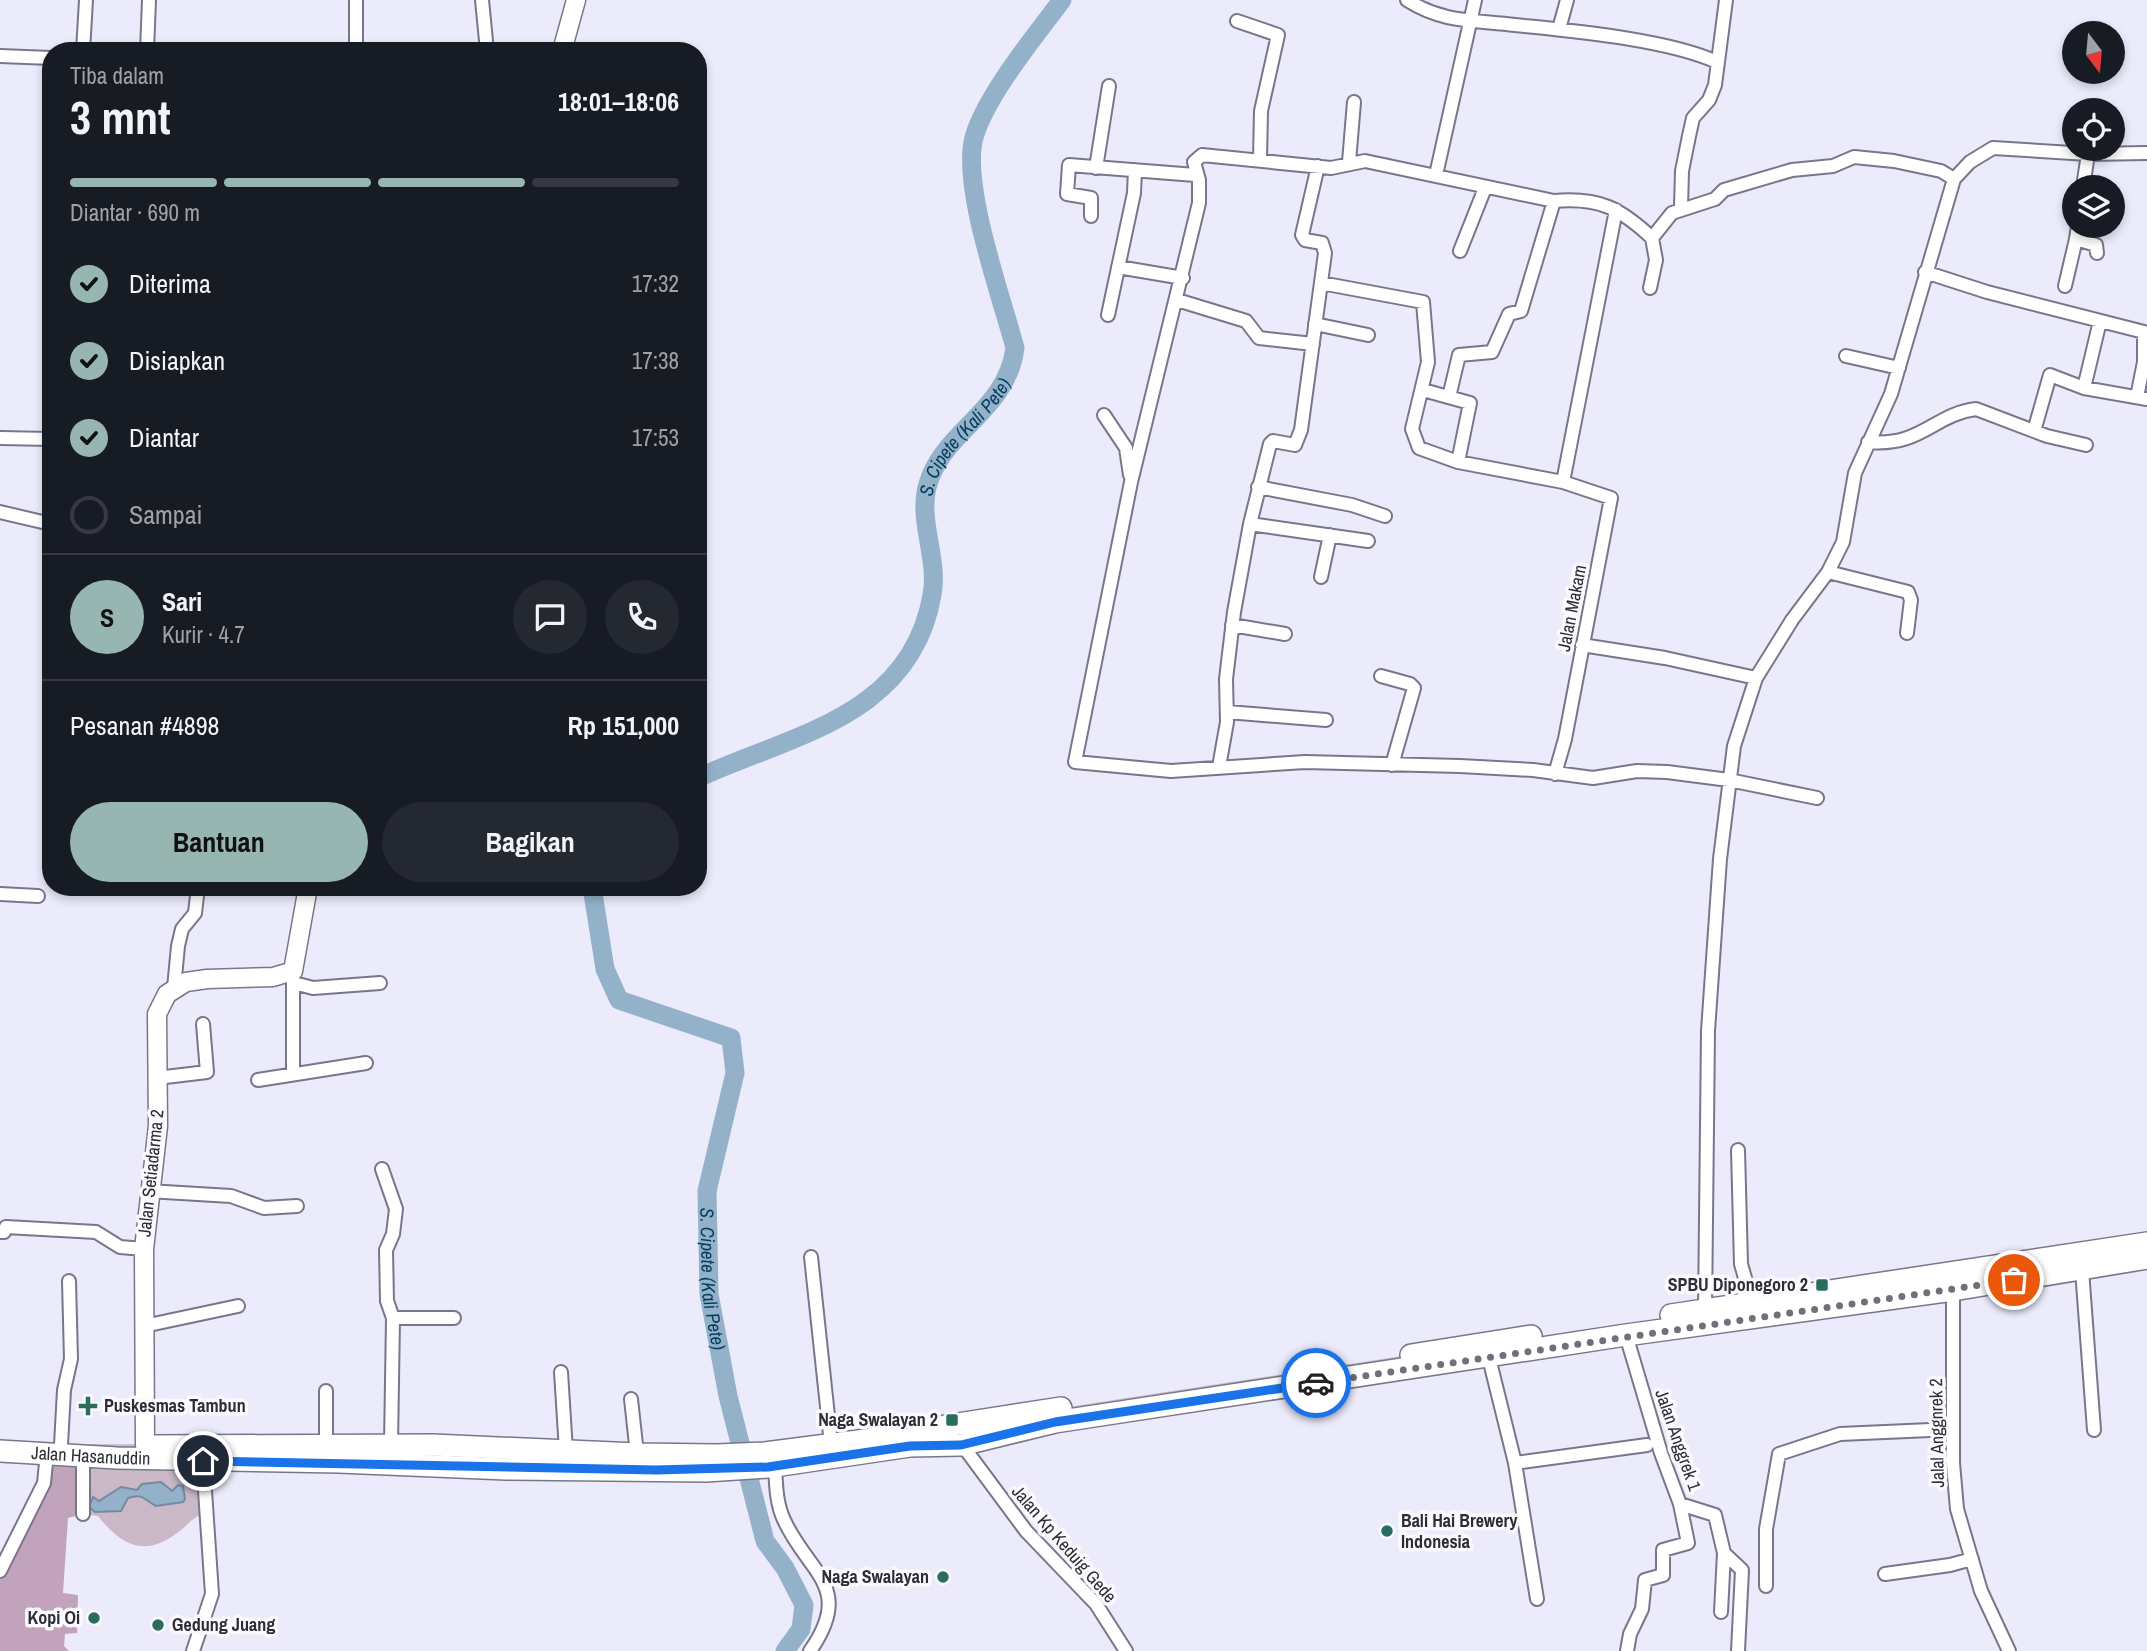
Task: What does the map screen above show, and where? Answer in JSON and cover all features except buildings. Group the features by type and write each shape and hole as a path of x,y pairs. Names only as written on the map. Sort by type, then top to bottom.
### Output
{"highway":[{"path":"959,1435 1754,1309 2147,1243"},
{"path":"1754,1309 1954,1290 2147,1258"},
{"path":"959,1435 1489,1358 1626,1335 1705,1316"},
{"name":"Jalan Hasanuddin","path":"0,1444 54,1449 83,1457 203,1461 769,1462 959,1435"},
{"name":"Jalan Hasanuddin","path":"0,1451 145,1446 391,1445 637,1454 711,1462"}],"main road":[{"path":"564,42 576,0"},
{"path":"174,988 206,979 293,977 306,896"},
{"name":"Jalan Setiadarma 2","path":"145,1446 144,1249 158,1126 157,1014 174,988"}],"street":[{"path":"84,42 86,0"},
{"path":"147,42 149,0"},
{"path":"356,0 356,42"},
{"path":"482,0 485,42"},
{"path":"1406,0 1444,19 1559,29 1644,43 1717,62"},
{"path":"1436,175 1475,0"},
{"path":"1559,29 1567,0"},
{"path":"1681,207 1682,171 1693,118 1709,100 1715,85 1726,0"},
{"path":"1237,20 1278,35 1261,111 1260,159"},
{"path":"0,57 42,58"},
{"path":"1096,168 1109,86"},
{"path":"1349,162 1354,102"},
{"path":"1705,1316 1708,1031 1720,859 1734,746 1756,678 1828,572 1843,542 1856,473 1891,394 1954,179 1970,162 1993,149 2062,153"},
{"path":"2125,153 2147,153"},
{"path":"1650,288 1656,260 1652,239 1605,203 1580,198 1554,201 1365,161 1349,162 1331,168 1202,155 1194,162 1195,175 1199,180 1199,203 1183,278 1131,482 1075,762 1155,770 1305,762 1460,766 1594,778 1637,772 1667,772 1729,780 1817,798"},
{"path":"1652,239 1664,220 1681,207 1715,199 1724,190 1749,180 1792,170 1833,166 1854,157 1906,163 1941,171 1954,179"},
{"path":"1091,216 1091,198 1067,194 1068,165 1195,175"},
{"path":"1219,767 1227,712 1226,679 1232,625 1258,487 1270,444 1273,441 1292,446 1298,443 1325,248 1322,243 1305,240 1302,235 1318,166"},
{"path":"1108,315 1134,193 1135,170"},
{"path":"1461,251 1485,188"},
{"path":"1448,397 1459,355 1492,352 1509,314 1521,311 1554,201"},
{"path":"1563,482 1616,210"},
{"path":"2065,286 2076,238"},
{"path":"2086,238 2098,247 2097,253"},
{"path":"1118,267 1183,278"},
{"path":"1926,272 1987,292 2146,333 2142,398 2084,388 2050,374 2034,431"},
{"path":"1321,283 1421,300 1426,309 1424,339 1428,351 1423,390 1468,401 1471,406 1458,462"},
{"path":"1177,300 1246,321 1259,338 1313,344"},
{"path":"2084,388 2100,321"},
{"path":"1315,324 1368,335"},
{"path":"1846,356 1899,368"},
{"name":"Jalan Makam","path":"1423,390 1412,429 1415,442 1424,452 1458,462 1563,482 1608,496 1612,500 1565,740 1555,774"},
{"path":"1868,442 1908,440 1963,410 1976,409 2034,431 2086,445"},
{"path":"1104,415 1126,449 1131,482"},
{"path":"0,438 42,439"},
{"path":"1258,487 1352,505 1385,516"},
{"path":"0,512 42,522"},
{"path":"1250,524 1368,541"},
{"path":"1321,577 1330,535"},
{"path":"1828,572 1908,592 1911,600 1908,633"},
{"path":"1232,625 1285,634"},
{"path":"1582,645 1665,658 1756,678"},
{"path":"1381,676 1410,684 1413,688 1392,765"},
{"path":"1227,712 1326,720"},
{"path":"0,894 38,896"},
{"path":"174,988 182,929 195,913 197,896"},
{"path":"293,1073 293,977 313,988 380,983"},
{"path":"157,1078 207,1072 203,1024"},
{"path":"258,1080 366,1063"},
{"path":"1738,1150 1741,1265 1754,1309"},
{"path":"382,1169 396,1209 393,1234 386,1250 387,1301 393,1318 391,1445"},
{"path":"149,1191 231,1196 264,1208 297,1206"},
{"path":"0,1232 4,1232 6,1227 96,1232 120,1247 144,1249"},
{"path":"811,1256 833,1451"},
{"path":"2082,1270 2094,1430"},
{"path":"0,1571 44,1483 54,1449 71,1359 69,1281"},
{"name":"Jalal Anggnrek 2","path":"1954,1290 1953,1429 1957,1509 1981,1591 2009,1651"},
{"path":"144,1326 238,1306"},
{"path":"393,1318 454,1318"},
{"name":"Jalan Anggrek 1","path":"1626,1335 1661,1452 1680,1504 1715,1515 1724,1553 1742,1570 1738,1651"},
{"path":"1489,1358 1515,1463 1537,1599"},
{"path":"561,1372 566,1451"},
{"path":"326,1391 326,1445"},
{"path":"631,1399 637,1454"},
{"path":"1766,1586 1766,1529 1779,1454 1840,1434 1953,1429"},
{"name":"Jalan Kp Keduig Gede","path":"959,1435 1026,1531 1096,1604 1126,1651"},
{"path":"1515,1463 1647,1445"},
{"path":"83,1457 83,1514"},
{"path":"193,1651 206,1617 213,1580 203,1461"},
{"path":"769,1462 785,1522 813,1561 828,1592 828,1618 810,1651"},
{"path":"1627,1651 1630,1634 1642,1609 1645,1580 1663,1575 1663,1550 1689,1542 1680,1504"},
{"path":"1721,1612 1724,1553"},
{"path":"1885,1574 1950,1565 1972,1559"}],"shaded area":[{"path":"1532,1336 1534,1349 1489,1358 1055,1422 961,1445 910,1446 768,1467 706,1471 203,1461 208,1512 165,1541 144,1546 124,1541 98,1516 83,1514 82,1457 0,1451 0,1444 433,1445 637,1454 765,1453 920,1433 945,1426"},
{"path":"47,1453 83,1457 83,1514 68,1518 63,1593 78,1595 77,1633 65,1634 64,1646 69,1651 0,1651 0,1571 31,1507"}],"water":[{"path":"161,1482 172,1491 178,1485 183,1486 183,1502 156,1506 137,1496 128,1498 121,1511 95,1512 89,1507 93,1497 99,1501 121,1487 137,1490 142,1484"}],"waterway":[{"name":"S. Cipete (Kali Pete)","path":"707,774 842,716 873,695 900,669 920,636 932,595 933,581 925,511 928,484 947,449 1000,388 1010,370 1015,348 977,209 972,155 975,134 1002,83 1062,0"},
{"name":"S. Cipete (Kali Pete)","path":"593,896 605,969 619,1000 731,1038 735,1073 707,1191 709,1294 728,1396 765,1541 785,1568 804,1605 801,1629 785,1651"}],"way so far":[{"path":"1316,1383 2014,1280"}],"place":[{"name":"SPBU Diponegoro 2","path":"1822,1285"},
{"name":"Puskesmas Tambun","path":"88,1406"},
{"name":"Naga Swalayan 2","path":"952,1420"},
{"name":"Bali Hai Brewery Indonesia","path":"1387,1531"},
{"name":"Naga Swalayan","path":"943,1577"},
{"name":"Kopi Oi","path":"94,1618"},
{"name":"Gedung Juang","path":"158,1625"}],"route":[{"path":"203,1461 339,1462 506,1469 706,1471 768,1467 910,1446 961,1445 1055,1422 1316,1383"}]}
